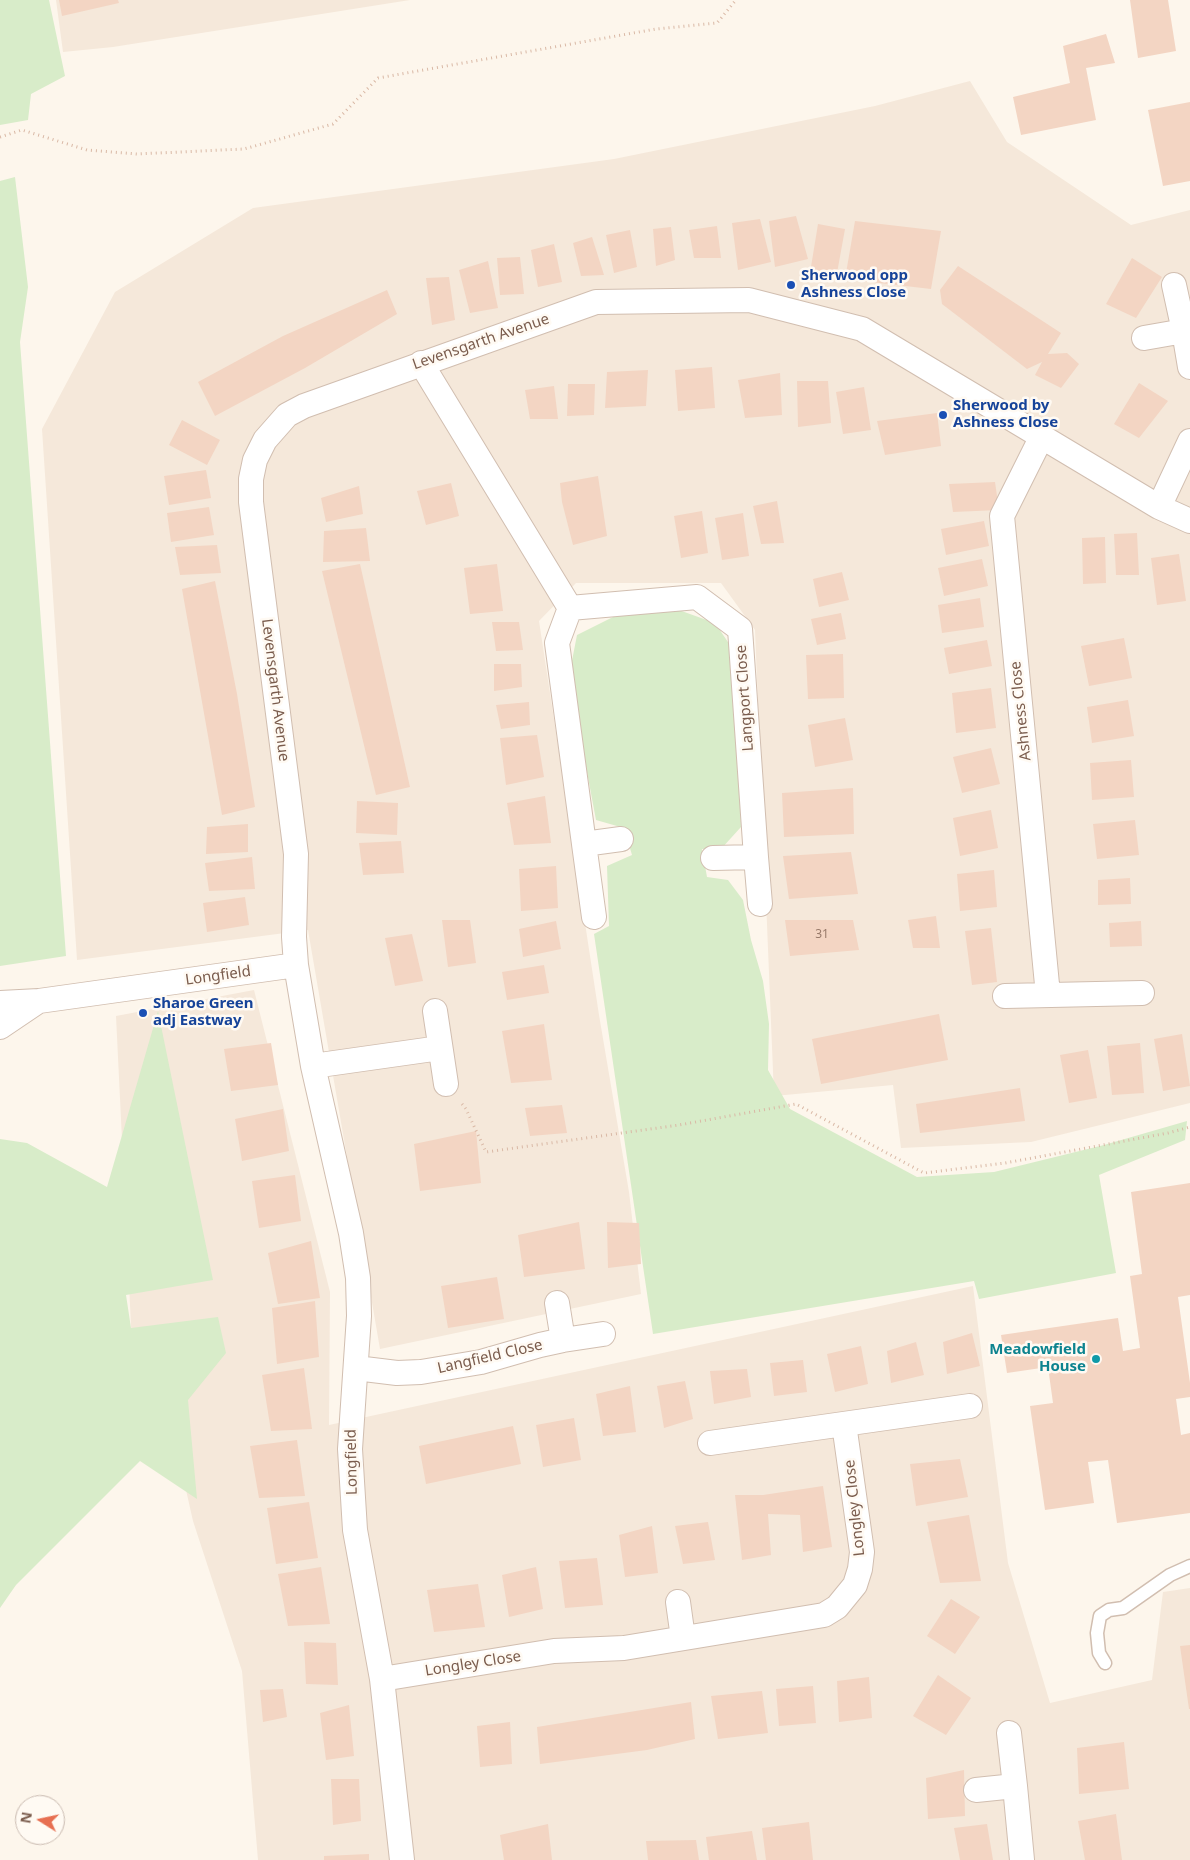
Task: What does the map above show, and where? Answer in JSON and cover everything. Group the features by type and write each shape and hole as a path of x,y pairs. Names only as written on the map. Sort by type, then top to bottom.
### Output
{"street":[{"path":"1174,285 1190,367"},
{"name":"Levensgarth Avenue","path":"296,965 294,937 296,854 251,502 251,479 255,460 265,440 287,415 304,406 596,302 749,300 862,329 1159,506 1190,520"},
{"path":"1144,338 1184,331"},
{"path":"421,363 570,608 557,643 594,917"},
{"name":"Ashness Close","path":"1042,436 1002,516 1048,995"},
{"path":"1159,506 1190,441"},
{"name":"Langport Close","path":"570,608 697,597 740,629 760,904"},
{"path":"584,844 621,839"},
{"path":"713,858 756,857"},
{"name":"Longfield","path":"0,1004 39,1001 296,965 313,1066 351,1233 356,1269 359,1316 351,1412 350,1449 355,1530 382,1679 402,1860"},
{"path":"1005,996 1142,993"},
{"name":"Longfield","path":"0,1027 39,1001"},
{"path":"435,1011 446,1084"},
{"path":"313,1066 440,1048"},
{"name":"Langfield Close","path":"557,1303 563,1340"},
{"name":"Langfield Close","path":"356,1368 396,1373 422,1372 481,1362 531,1347 563,1340 603,1334"},
{"path":"710,1443 970,1406"},
{"name":"Longley Close","path":"382,1679 554,1651 624,1648 824,1615 837,1607 848,1596 855,1585 860,1569 862,1552 844,1424"},
{"path":"678,1602 683,1638"},
{"path":"1009,1733 1022,1860"},
{"path":"976,1790 1015,1786"}],"lane":[{"path":"1105,1663 1099,1653 1097,1633 1100,1616 1109,1610 1123,1608 1170,1575 1190,1566"}],"path":[{"path":"0,137 22,130 87,150 137,154 244,149 334,124 378,78 656,30 716,23 736,0"},
{"path":"446,1084 466,1109 486,1152 679,1125 796,1104 924,1173 1005,1163 1168,1133 1190,1127"}],"shaded area":[{"path":"56,0 410,0 113,47 63,52"},
{"path":"970,81 1007,142 1131,225 1190,210 1190,1103 1031,1142 901,1148 893,1085 774,1096 755,630 721,583 576,583 539,621 599,1015 629,1192 641,1294 380,1349 308,930 77,960 42,429 115,292 253,208 614,159 875,106"},
{"path":"254,990 330,1292 329,1425 973,1286 1008,1563 1050,1703 1152,1680 1163,1592 1190,1588 1190,1860 258,1860 242,1671 193,1521 172,1428 135,1408 116,1016"}],"green space":[{"path":"0,0 49,0 65,76 31,94 28,120 0,125"},
{"path":"15,177 28,287 20,342 66,956 0,966 0,181"},
{"path":"676,609 715,623 730,645 741,827 721,849 702,849 707,877 728,880 743,900 751,940 763,981 769,1024 768,1070 790,1109 917,1177 994,1172 1104,1145 1187,1121 1185,1140 1099,1175 1116,1273 979,1299 974,1281 653,1334 594,934 609,926 607,866 632,855 624,828 596,820 569,676 577,635 615,616"},
{"path":"158,1011 213,1280 126,1295 131,1328 218,1317 226,1353 188,1400 197,1499 140,1461 16,1585 0,1608 0,1139 27,1143 107,1187"}],"building":[{"path":"59,0 118,0 119,3 62,16"},
{"path":"1130,0 1168,0 1176,51 1138,58"},
{"path":"1106,34 1115,63 1086,68 1096,120 1021,135 1013,97 1070,83 1063,46"},
{"path":"1190,102 1190,181 1163,186 1148,110"},
{"path":"796,216 808,259 775,267 769,221"},
{"path":"760,219 771,262 738,270 732,223"},
{"path":"855,221 941,231 931,289 845,279"},
{"path":"818,224 845,229 837,273 810,273"},
{"path":"717,226 721,258 694,258 689,230"},
{"path":"671,227 675,260 656,266 653,229"},
{"path":"630,230 637,267 614,273 606,235"},
{"path":"592,237 604,275 581,276 573,243"},
{"path":"554,244 562,282 538,287 531,250"},
{"path":"520,257 524,294 500,295 497,258"},
{"path":"1132,258 1162,277 1136,318 1106,304"},
{"path":"488,261 498,308 470,313 459,270"},
{"path":"958,266 1061,333 1048,354 1067,353 1079,364 1061,388 1035,375 1042,362 1027,369 942,304 940,290"},
{"path":"449,277 455,320 432,325 426,278"},
{"path":"387,290 397,314 305,368 215,416 198,382 283,336"},
{"path":"712,367 715,408 678,411 675,370"},
{"path":"648,370 646,406 605,408 607,372"},
{"path":"780,373 782,415 745,418 738,380"},
{"path":"797,381 828,381 831,423 798,427"},
{"path":"1139,383 1168,401 1139,438 1114,424"},
{"path":"568,384 595,384 594,415 567,416"},
{"path":"554,386 558,419 530,419 525,390"},
{"path":"864,387 871,430 843,434 836,392"},
{"path":"937,413 941,446 885,455 877,421"},
{"path":"182,420 220,440 207,465 169,445"},
{"path":"206,470 211,498 169,505 164,476"},
{"path":"598,476 607,536 573,545 562,502 560,483"},
{"path":"995,482 999,510 953,512 949,484"},
{"path":"451,483 459,516 426,525 417,491"},
{"path":"359,486 363,514 326,522 321,498"},
{"path":"777,501 784,543 761,544 753,506"},
{"path":"209,507 214,535 171,542 167,513"},
{"path":"702,511 708,553 681,558 674,516"},
{"path":"743,513 749,556 722,560 715,518"},
{"path":"984,521 989,546 946,555 941,529"},
{"path":"366,528 370,561 323,562 324,531"},
{"path":"1137,533 1139,575 1116,575 1114,534"},
{"path":"1105,537 1106,583 1083,584 1082,538"},
{"path":"217,545 221,573 180,575 175,547"},
{"path":"1179,554 1186,601 1157,605 1151,558"},
{"path":"982,559 988,586 944,596 938,568"},
{"path":"360,564 410,787 376,795 322,571"},
{"path":"497,564 503,611 470,614 464,568"},
{"path":"842,572 849,600 819,607 813,579"},
{"path":"215,581 237,694 255,807 222,815 182,589"},
{"path":"980,598 984,627 942,633 938,605"},
{"path":"841,613 846,639 817,645 811,619"},
{"path":"492,622 519,622 523,650 496,651"},
{"path":"1124,638 1132,678 1089,686 1081,646"},
{"path":"987,640 992,666 949,674 944,648"},
{"path":"843,654 844,698 808,699 806,655"},
{"path":"494,664 521,664 522,687 494,691"},
{"path":"991,688 996,728 956,733 952,693"},
{"path":"1128,700 1134,736 1092,743 1087,707"},
{"path":"529,702 530,725 501,729 496,705"},
{"path":"845,718 853,760 815,767 808,725"},
{"path":"537,735 544,777 506,785 500,738"},
{"path":"991,748 1000,784 962,793 953,757"},
{"path":"1131,760 1134,797 1092,800 1090,763"},
{"path":"853,788 854,834 784,837 782,793"},
{"path":"545,796 551,843 514,845 507,803"},
{"path":"357,801 398,803 397,835 356,833"},
{"path":"991,810 998,848 960,856 953,818"},
{"path":"1135,820 1139,855 1097,859 1093,824"},
{"path":"248,824 248,852 206,854 207,827"},
{"path":"401,841 404,873 363,875 359,843"},
{"path":"851,852 858,894 789,899 783,856"},
{"path":"252,857 255,889 209,891 205,863"},
{"path":"556,866 558,908 521,911 519,869"},
{"path":"994,870 997,907 960,911 957,874"},
{"path":"1130,878 1131,904 1098,905 1098,880"},
{"path":"245,897 249,925 207,932 203,903"},
{"path":"936,916 940,948 913,948 908,920"},
{"path":"442,920 470,920 476,963 448,967"},
{"path":"785,920 853,920 859,950 790,956"},
{"path":"556,921 561,949 523,957 519,929"},
{"path":"1141,921 1142,946 1110,947 1109,923"},
{"path":"991,928 997,982 972,985 965,931"},
{"path":"412,934 423,981 395,986 385,938"},
{"path":"544,965 549,993 507,1000 502,972"},
{"path":"939,1014 948,1060 821,1084 812,1039"},
{"path":"544,1024 552,1080 511,1083 502,1031"},
{"path":"1182,1034 1190,1086 1163,1091 1154,1039"},
{"path":"271,1043 278,1085 231,1091 224,1049"},
{"path":"1140,1043 1144,1093 1112,1095 1107,1046"},
{"path":"1088,1050 1097,1098 1069,1103 1060,1055"},
{"path":"1020,1088 1025,1121 920,1133 916,1104"},
{"path":"562,1105 567,1133 530,1136 525,1108"},
{"path":"283,1109 289,1151 242,1161 235,1119"},
{"path":"476,1131 481,1183 420,1191 414,1144"},
{"path":"295,1175 301,1221 259,1228 252,1181"},
{"name":"Meadowfield House","path":"1190,1183 1190,1295 1178,1297 1190,1383 1190,1397 1176,1399 1181,1435 1190,1433 1190,1513 1117,1523 1108,1460 1088,1462 1094,1503 1045,1510 1030,1406 1053,1403 1048,1367 1007,1373 1001,1335 1118,1318 1123,1351 1140,1348 1130,1276 1142,1274 1131,1192"},
{"path":"579,1222 585,1269 524,1277 518,1235"},
{"path":"607,1222 639,1223 641,1264 608,1268"},
{"path":"311,1241 320,1298 278,1304 268,1253"},
{"path":"497,1277 504,1319 448,1328 441,1286"},
{"path":"315,1301 319,1357 277,1364 272,1308"},
{"path":"972,1333 980,1366 947,1374 943,1342"},
{"path":"916,1342 924,1375 891,1383 887,1351"},
{"path":"861,1346 868,1384 835,1392 827,1354"},
{"path":"803,1360 807,1392 774,1396 770,1363"},
{"path":"304,1368 312,1429 271,1431 262,1375"},
{"path":"747,1369 751,1397 714,1404 710,1371"},
{"path":"685,1381 693,1419 664,1428 657,1386"},
{"path":"630,1386 636,1432 603,1436 596,1394"},
{"path":"574,1418 581,1460 543,1467 536,1425"},
{"path":"513,1426 521,1464 426,1484 419,1446"},
{"path":"297,1440 305,1496 259,1498 250,1446"},
{"path":"960,1459 968,1497 916,1506 910,1464"},
{"path":"823,1486 832,1547 803,1552 800,1515 768,1514 771,1555 742,1560 735,1495 763,1495"},
{"path":"309,1502 318,1558 276,1564 267,1508"},
{"path":"969,1515 981,1581 940,1583 927,1522"},
{"path":"708,1522 715,1560 683,1564 675,1526"},
{"path":"652,1526 658,1573 625,1577 619,1535"},
{"path":"597,1558 603,1605 565,1608 559,1561"},
{"path":"321,1567 330,1624 288,1626 278,1574"},
{"path":"536,1567 543,1609 509,1617 502,1575"},
{"path":"478,1584 485,1627 434,1632 427,1590"},
{"path":"951,1599 980,1617 955,1654 927,1636"},
{"path":"304,1642 336,1643 338,1685 306,1684"},
{"path":"1190,1645 1190,1709 1189,1709 1180,1646"},
{"path":"938,1675 971,1698 946,1735 913,1716"},
{"path":"869,1677 872,1718 839,1722 837,1681"},
{"path":"813,1686 816,1723 779,1726 776,1689"},
{"path":"283,1689 287,1717 263,1722 260,1690"},
{"path":"762,1691 768,1733 718,1739 711,1696"},
{"path":"691,1702 695,1739 647,1750 540,1764 537,1727"},
{"path":"349,1705 354,1756 326,1760 320,1713"},
{"path":"510,1722 512,1764 480,1767 477,1726"},
{"path":"1124,1742 1129,1789 1079,1794 1077,1748"},
{"path":"964,1770 965,1816 928,1819 926,1778"},
{"path":"331,1779 359,1779 361,1821 333,1825"},
{"path":"1116,1814 1122,1860 1085,1860 1078,1821"},
{"path":"809,1822 813,1860 766,1860 762,1828"},
{"path":"548,1824 552,1860 504,1860 500,1835"},
{"path":"987,1824 993,1860 960,1860 954,1828"},
{"path":"752,1831 757,1860 709,1860 706,1837"},
{"path":"696,1840 699,1860 648,1860 646,1841"},
{"path":"369,1854 369,1860 324,1860 324,1856"}],"place":[{"name":"Sherwood opp Ashness Close","path":"791,285"},
{"name":"Sherwood by Ashness Close","path":"943,415"},
{"name":"Sharoe Green adj Eastway","path":"143,1013"},
{"name":"Meadowfield House","path":"1096,1359"}]}
